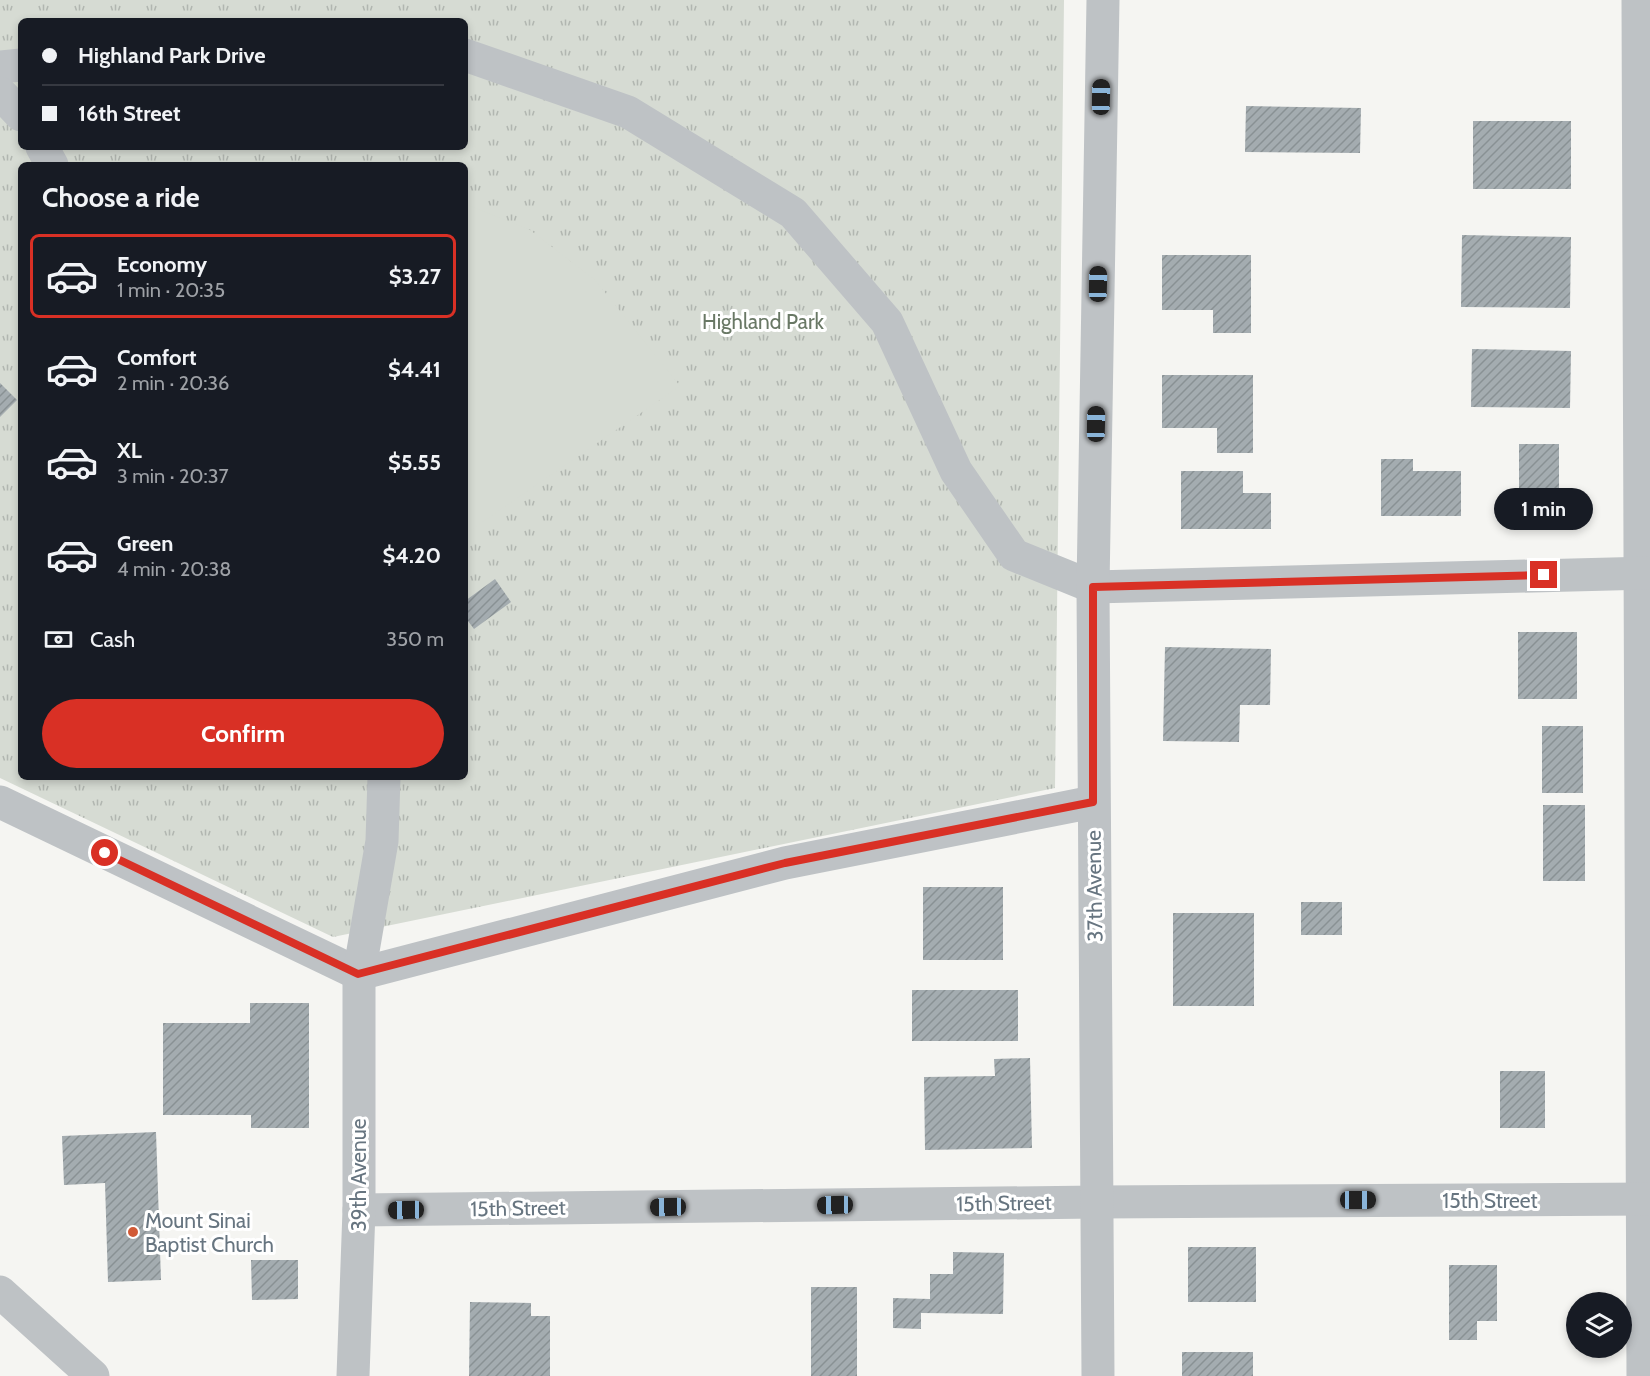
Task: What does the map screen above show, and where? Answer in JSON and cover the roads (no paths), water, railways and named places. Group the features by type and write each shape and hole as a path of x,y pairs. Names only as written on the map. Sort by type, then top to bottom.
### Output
{"street":[{"name":"37th Avenue","path":"1098,1376 1093,587 1103,0"},
{"path":"1638,0 1644,573 1646,1199 1643,1376"},
{"path":"468,56 628,112 793,213 887,322 957,471 1014,555 1093,587 1644,573"},
{"path":"0,67 18,65"},
{"path":"0,93 18,112"},
{"name":"39th Avenue","path":"353,1376 358,1210 358,974 382,841 384,780"},
{"path":"0,802 358,974 785,863 1093,802"},
{"name":"15th Street","path":"358,1210 1646,1199"},
{"path":"0,1292 93,1376"}],"place":[{"name":"Mount Sinai Baptist Church","path":"133,1232"}],"park label":[{"name":"Highland Park","path":"763,321"}]}
